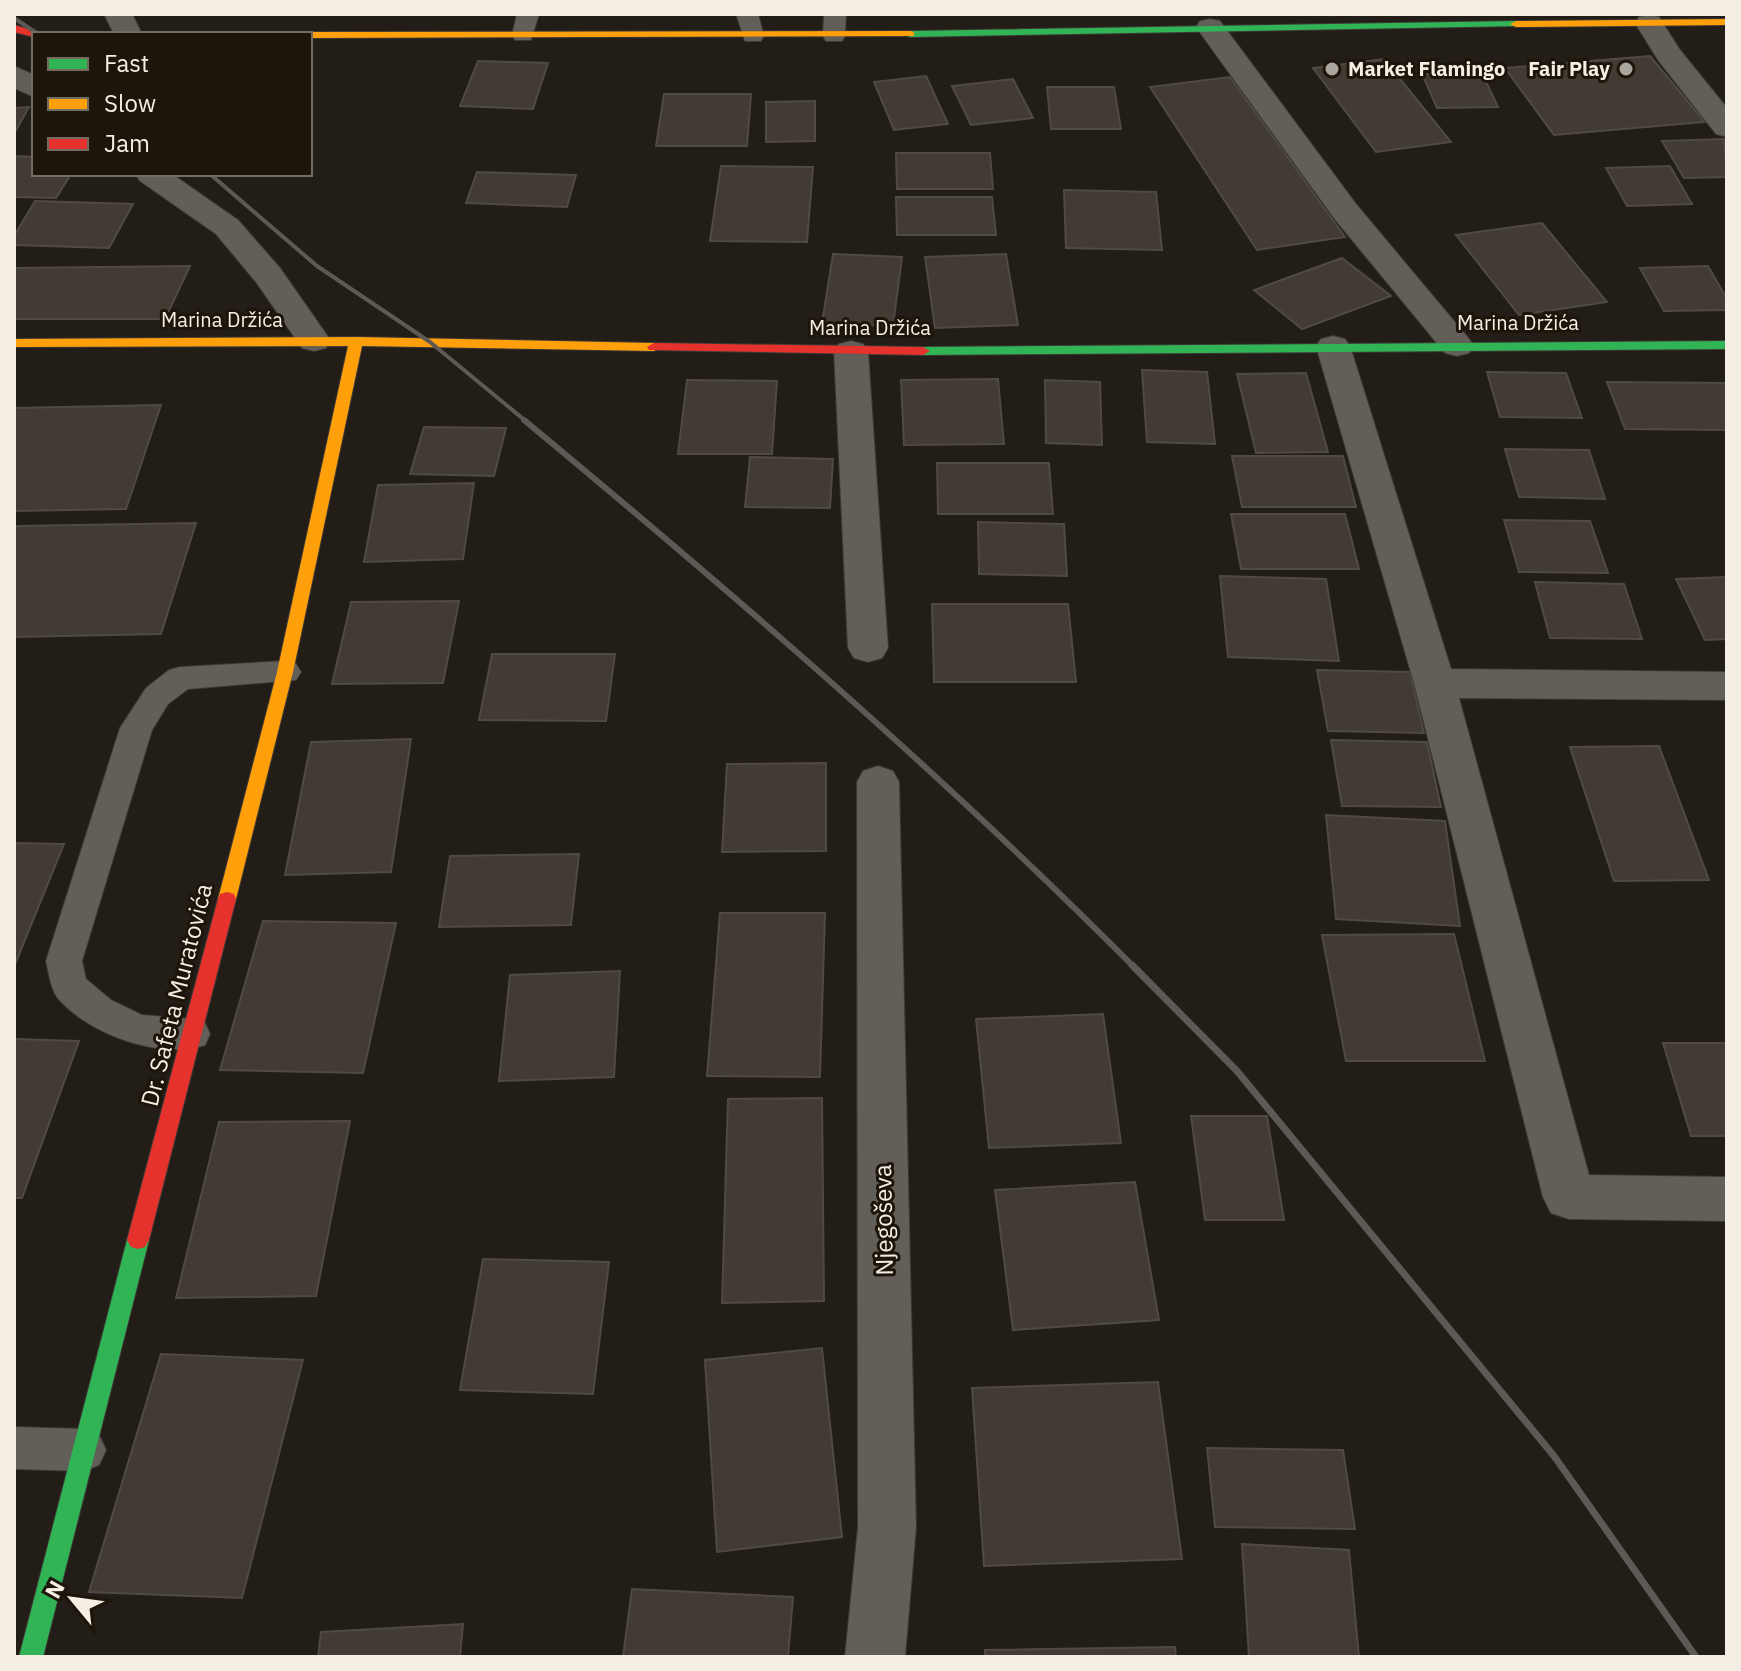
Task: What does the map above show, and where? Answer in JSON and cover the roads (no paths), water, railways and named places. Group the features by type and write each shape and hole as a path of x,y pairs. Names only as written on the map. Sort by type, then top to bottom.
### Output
{"street":[{"path":"118,14 127,32"},
{"path":"312,35 526,25 1210,27 1483,19 1727,22"},
{"path":"1649,23 1668,54 1727,128"},
{"path":"1210,27 1345,211 1457,346"},
{"path":"14,75 32,87"},
{"path":"154,176 227,227 268,275 314,341"},
{"name":"Marina Držića","path":"14,343 356,341 851,351 1727,345"},
{"name":"Dr. Safeta Muratovića","path":"31,1657 285,672 356,341"},
{"path":"1333,346 1435,683 1569,1197 1727,1199"},
{"path":"851,351 868,648"},
{"path":"1435,683 1727,686"},
{"name":"Njegoševa","path":"875,1657 887,1527 878,782"}],"lane":[{"path":"192,1034 137,1030 98,1011 70,986 64,961 136,728 157,696 180,678 285,672"},
{"path":"14,1448 84,1450"}],"railway":[{"path":"14,18 35,32"},
{"path":"212,176 317,266 430,342 527,422"},
{"path":"524,420 836,686 987,824 1133,966"},
{"path":"1133,966 1237,1071 1554,1456 1696,1657"}],"place":[{"name":"Market Flamingo","path":"1332,69"},
{"name":"Fair Play","path":"1626,69"}]}
